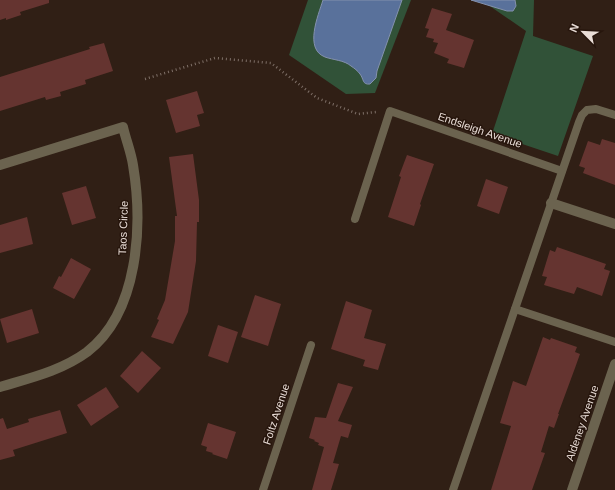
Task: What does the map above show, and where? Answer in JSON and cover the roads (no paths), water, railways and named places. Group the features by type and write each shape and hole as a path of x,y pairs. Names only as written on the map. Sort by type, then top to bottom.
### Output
{"street":[{"name":"Taos Circle","path":"0,165 123,127 133,164 137,223 135,254 128,290 121,308 111,325 100,339 87,351 56,369 0,387"},
{"path":"551,203 615,224"},
{"name":"Aldeney Avenue","path":"572,490 615,364"}],"lane":[{"path":"453,490 582,115 587,110 596,109 615,115"},
{"name":"Endsleigh Avenue","path":"355,219 390,111 562,171"},
{"path":"515,309 615,342"},
{"name":"Foltz Avenue","path":"263,490 310,345"}],"water":[{"path":"323,0 402,0 377,71 376,78 370,84 364,83 359,73 348,64 325,57 319,53 315,47 314,32"},
{"path":"471,0 515,0 516,6 513,11 507,11"}]}
